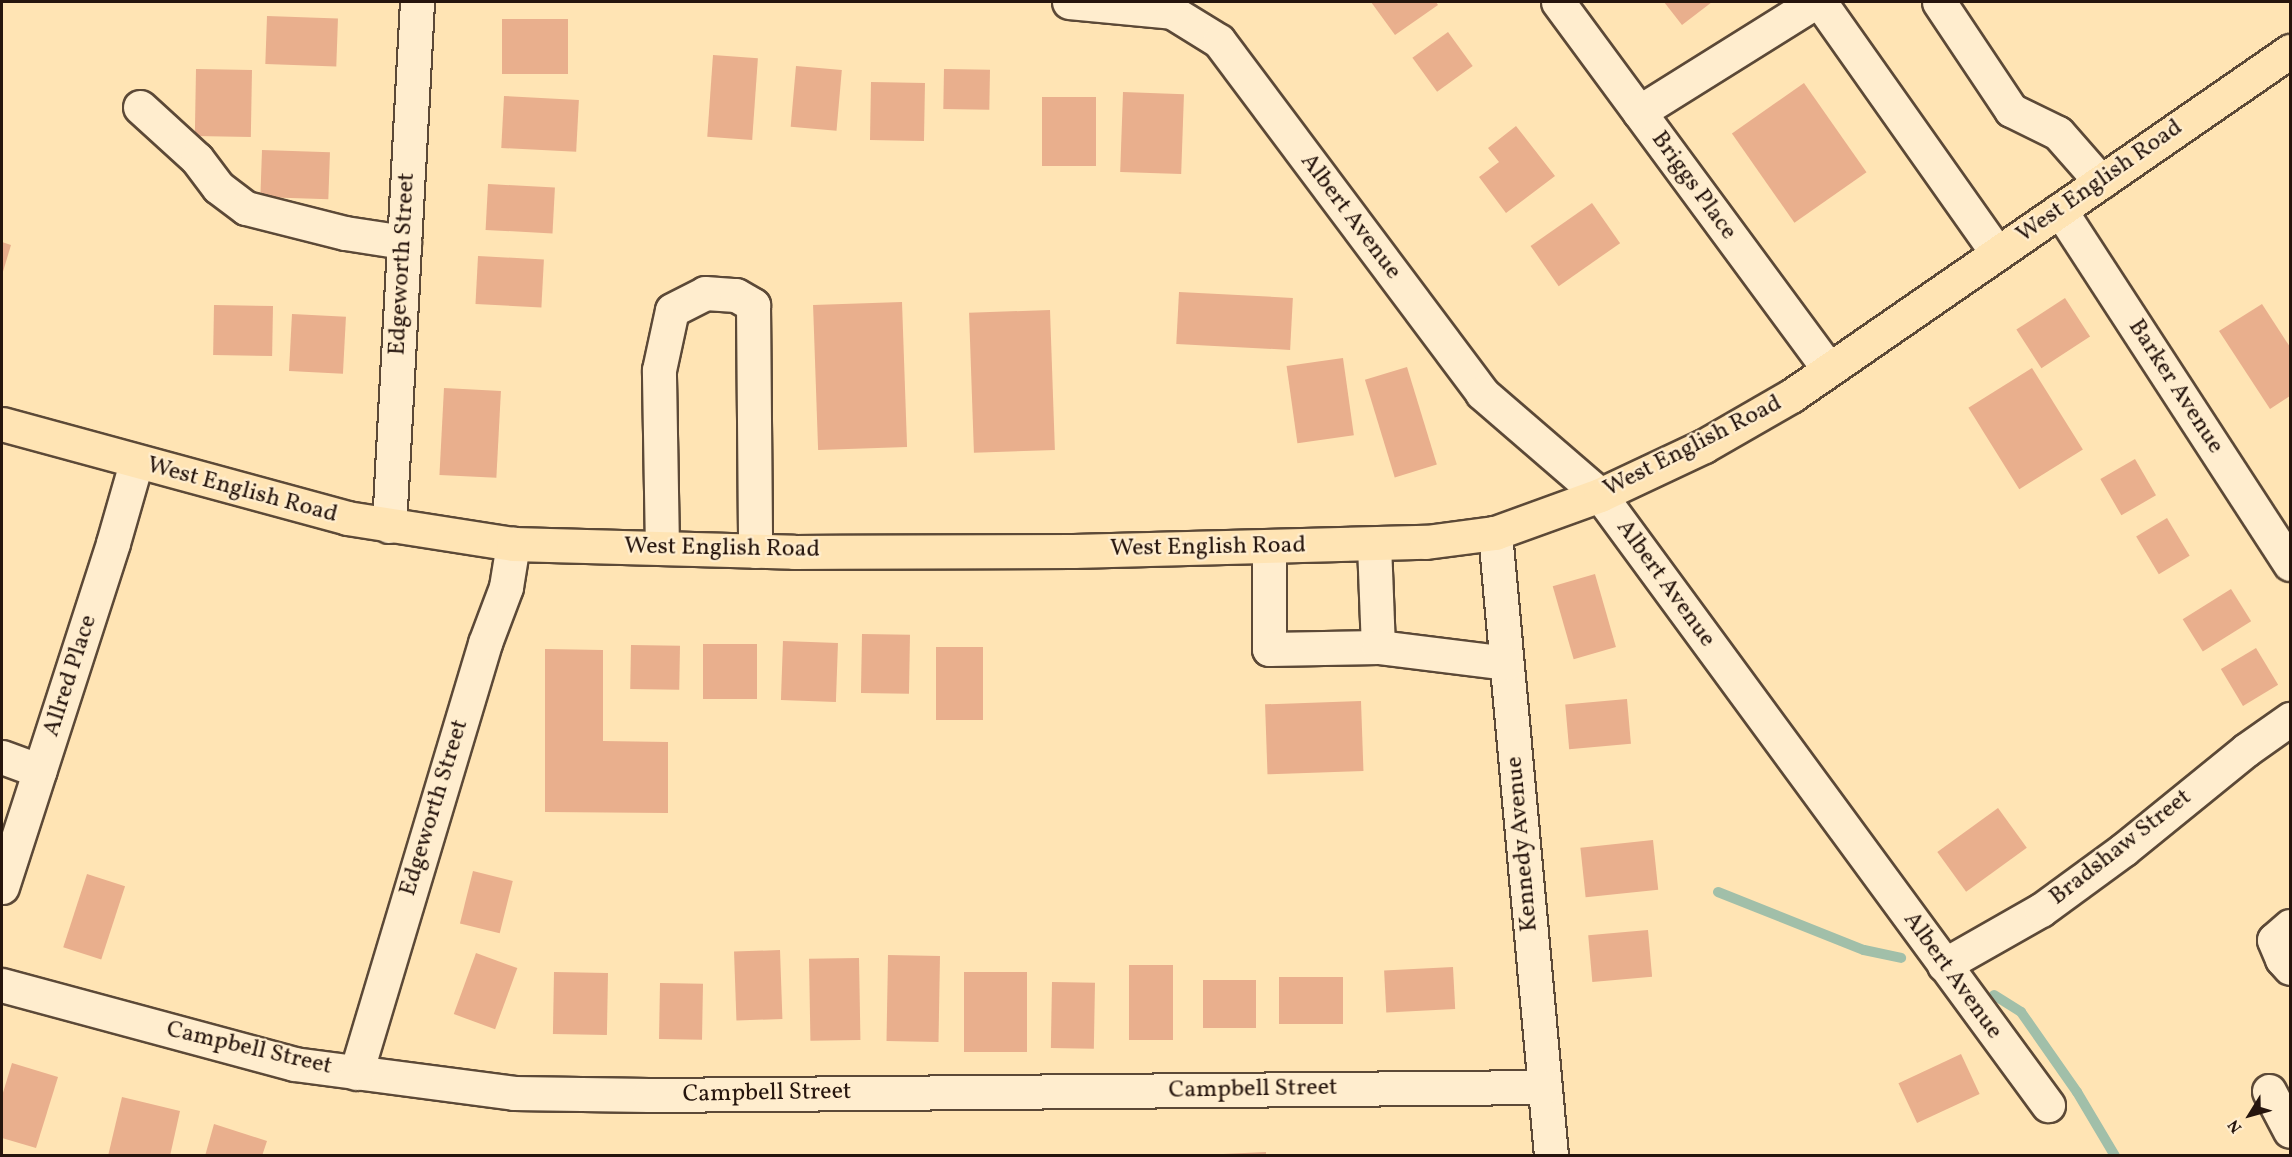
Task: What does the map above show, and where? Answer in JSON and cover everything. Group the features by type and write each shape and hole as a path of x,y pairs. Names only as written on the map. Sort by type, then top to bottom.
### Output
{"main road":[{"name":"West English Road","path":"2,424 136,463 347,519 513,544 754,551 1061,551 1426,542 1495,533 1600,495 1704,446 1791,396 2290,51"}],"street":[{"name":"Edgeworth Street","path":"388,526 417,2"},
{"name":"Albert Avenue","path":"1069,2 1172,12 1220,41 1482,393 1600,495 2048,1105"},
{"name":"Briggs Place","path":"1558,2 1829,369"},
{"path":"1639,112 1815,2"},
{"path":"1820,2 1997,253"},
{"path":"1939,2 2011,110 2058,134 2101,182"},
{"path":"140,108 197,159 218,187 246,208 345,233 404,242"},
{"name":"Barker Avenue","path":"2060,210 2290,564"},
{"path":"662,548 659,370 672,309 705,293 736,295 753,305 754,551"},
{"name":"Allred Place","path":"2,887 113,543 136,463"},
{"name":"Kennedy Avenue","path":"1495,533 1551,1155"},
{"name":"Edgeworth Street","path":"356,1073 485,643 506,587 513,544"},
{"path":"1374,544 1378,647"},
{"path":"1269,546 1269,649 1378,647 1506,663"},
{"name":"Bradshaw Street","path":"1944,965 2041,910 2123,850 2246,750 2290,719"},
{"path":"2,757 40,771"},
{"path":"2290,926 2274,940 2282,959 2290,968"},
{"name":"Campbell Street","path":"2,985 294,1064 514,1093 649,1095 1544,1087"},
{"path":"2269,1092 2290,1131"}],"building":[{"path":"1371,2 1436,2 1438,5 1395,35"},
{"path":"1664,2 1712,2 1682,25"},
{"path":"267,16 338,18 336,66 265,64"},
{"path":"502,19 568,19 568,74 502,74"},
{"path":"1448,32 1473,66 1437,92 1412,58"},
{"path":"713,55 758,58 752,140 707,137"},
{"path":"796,66 842,70 837,131 791,127"},
{"path":"196,69 252,70 251,137 195,136"},
{"path":"944,69 990,70 989,110 943,109"},
{"path":"871,82 925,83 924,141 870,140"},
{"path":"1804,83 1867,172 1794,223 1732,133"},
{"path":"1123,92 1184,94 1181,174 1120,172"},
{"path":"504,96 579,100 576,152 501,148"},
{"path":"1042,97 1096,97 1096,166 1042,166"},
{"path":"1516,126 1555,176 1506,213 1479,177 1499,162 1488,148"},
{"path":"262,150 330,152 328,199 260,197"},
{"path":"488,184 555,188 553,233 486,230"},
{"path":"1592,203 1620,243 1559,286 1531,246"},
{"path":"2,242 11,245 2,275"},
{"path":"478,256 544,259 541,307 475,304"},
{"path":"1179,292 1293,298 1290,350 1176,344"},
{"path":"2065,298 2090,337 2041,368 2016,330"},
{"path":"902,302 907,447 818,450 813,305"},
{"path":"2262,304 2290,347 2290,396 2270,409 2219,331"},
{"path":"214,305 273,306 272,356 213,355"},
{"path":"1050,310 1055,450 974,453 969,313"},
{"path":"292,314 346,317 343,374 289,371"},
{"path":"1343,358 1354,435 1297,443 1287,366"},
{"path":"1407,367 1437,465 1395,477 1365,380"},
{"path":"2032,368 2083,449 2019,489 1968,408"},
{"path":"444,388 501,391 496,478 439,475"},
{"path":"2135,459 2156,495 2121,515 2100,479"},
{"path":"2167,518 2190,556 2159,574 2136,537"},
{"path":"1595,574 1616,647 1574,659 1553,586"},
{"path":"2231,589 2251,621 2203,651 2183,619"},
{"path":"862,634 910,635 909,694 861,693"},
{"path":"783,641 838,643 836,702 781,700"},
{"path":"703,644 757,644 757,699 703,699"},
{"path":"631,645 680,646 679,690 630,689"},
{"path":"936,647 983,647 983,720 936,720"},
{"path":"2256,648 2278,685 2243,706 2221,669"},
{"path":"545,649 603,650 603,741 668,742 668,813 545,812"},
{"path":"1627,699 1631,744 1569,749 1565,704"},
{"path":"1361,701 1363,771 1268,774 1265,704"},
{"path":"1998,808 2027,848 1966,892 1937,852"},
{"path":"1653,840 1658,890 1586,897 1580,848"},
{"path":"473,871 513,881 500,933 460,923"},
{"path":"87,874 125,886 101,960 63,947"},
{"path":"1648,930 1652,977 1592,982 1588,935"},
{"path":"780,950 782,1019 736,1021 734,952"},
{"path":"476,953 517,968 495,1029 454,1014"},
{"path":"888,955 940,956 938,1042 886,1041"},
{"path":"859,958 860,1040 810,1041 809,959"},
{"path":"1129,965 1173,965 1173,1040 1129,1040"},
{"path":"1453,967 1455,1009 1386,1013 1384,971"},
{"path":"554,972 608,973 607,1035 553,1034"},
{"path":"964,972 1027,972 1027,1052 964,1052"},
{"path":"1279,977 1343,977 1343,1024 1279,1024"},
{"path":"1203,980 1256,980 1256,1028 1203,1028"},
{"path":"1052,982 1095,983 1094,1049 1051,1048"},
{"path":"660,983 703,984 702,1040 659,1039"},
{"path":"1961,1054 1980,1094 1917,1123 1898,1083"},
{"path":"12,1063 58,1077 36,1148 2,1138 2,1096"},
{"path":"122,1097 180,1111 170,1156 108,1156"},
{"path":"214,1124 267,1141 262,1156 205,1156"},
{"path":"1266,1152 1266,1156 1223,1156 1223,1154"}],"waterway":[{"path":"1718,892 1864,950 1901,958"},
{"path":"1994,995 2021,1012 2077,1092 2115,1156"}]}
